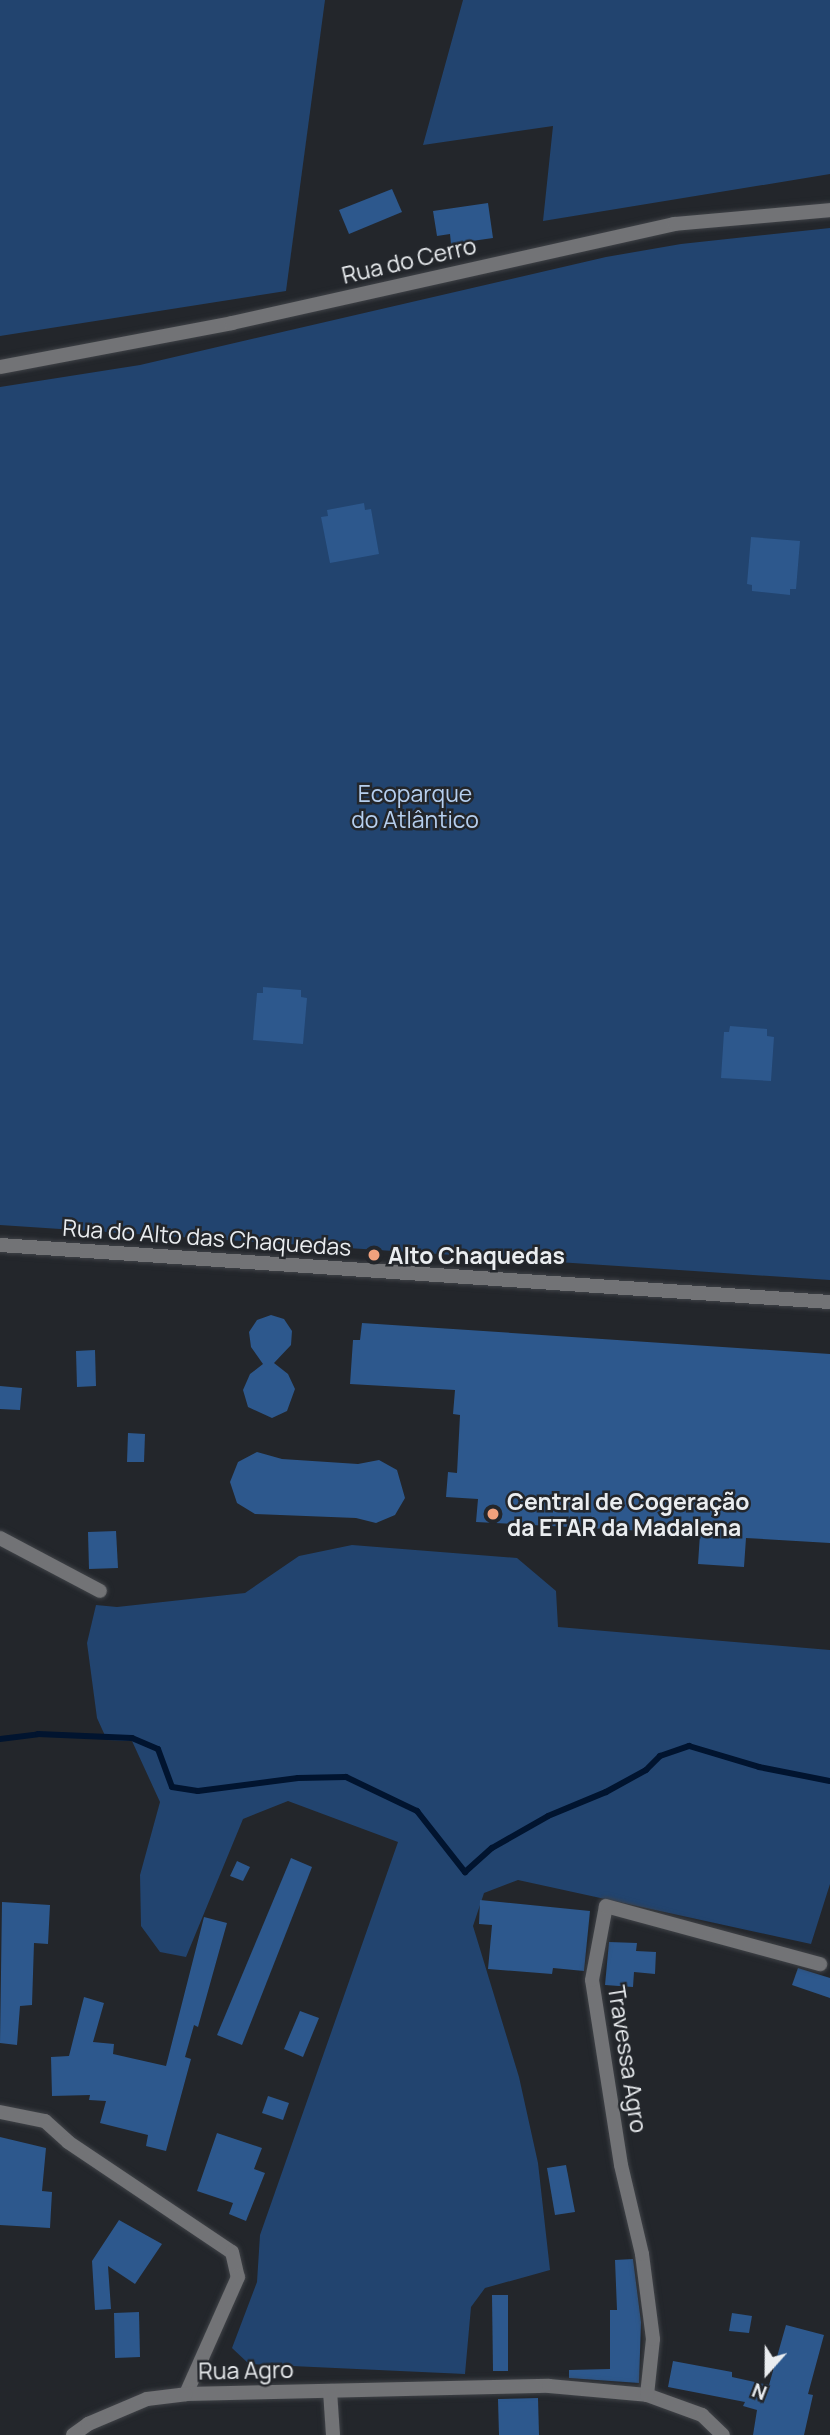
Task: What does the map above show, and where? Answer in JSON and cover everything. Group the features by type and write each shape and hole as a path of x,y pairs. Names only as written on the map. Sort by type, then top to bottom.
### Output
{"street":[{"name":"Rua do Cerro","path":"0,367 232,323 674,224 830,210"},
{"name":"Rua do Alto das Chaquedas","path":"0,1245 830,1302"},
{"path":"0,1538 100,1591"},
{"name":"Travessa Agro","path":"647,2395 653,2339 642,2254 621,2165 592,1980 606,1906 820,1964"},
{"name":"Rua Agro","path":"0,2112 45,2121 68,2142 232,2252 237,2277 186,2394 549,2386 647,2395 702,2415 723,2435"},
{"path":"330,2391 334,2435"},
{"path":"73,2435 88,2424 147,2399 186,2394"}],"green space":[{"path":"0,0 325,0 286,291 0,336"},
{"path":"463,0 830,0 830,174 543,221 553,126 423,145"},
{"name":"Ecoparque do Atlântico","path":"830,228 830,1280 0,1225 0,387 140,365 606,257 681,244"},
{"path":"352,1545 517,1558 556,1591 558,1627 830,1650 830,1884 811,1944 518,1880 484,1893 473,1926 519,2077 538,2163 550,2270 485,2288 471,2307 465,2374 249,2364 232,2348 257,2282 260,2235 398,1842 288,1801 243,1819 186,1957 160,1952 141,1926 140,1875 160,1802 132,1741 107,1740 97,1718 87,1643 96,1605 117,1607 245,1593 299,1556"}],"building":[{"path":"392,189 402,212 349,234 339,210"},
{"path":"488,203 493,238 451,244 450,234 437,236 433,211"},
{"path":"364,503 365,510 371,509 379,554 330,563 321,517 328,516 327,510"},
{"path":"751,537 800,541 796,589 790,589 790,595 752,591 752,585 747,584"},
{"path":"263,987 301,990 301,997 307,998 303,1044 253,1040 257,993 263,993"},
{"path":"730,1026 767,1029 767,1036 774,1037 771,1081 721,1078 724,1032 729,1032"},
{"path":"271,1315 284,1319 292,1331 291,1345 274,1363 288,1374 295,1389 287,1411 272,1418 248,1407 243,1390 250,1374 263,1364 251,1347 249,1332 257,1320"},
{"path":"362,1323 830,1354 830,1543 746,1538 744,1567 698,1564 700,1534 476,1522 478,1499 446,1497 448,1472 457,1473 460,1415 453,1414 455,1390 350,1384 353,1340 360,1340"},
{"path":"95,1350 96,1386 77,1387 76,1351"},
{"path":"0,1386 22,1388 20,1410 0,1409"},
{"path":"128,1433 145,1434 144,1462 127,1462"},
{"path":"257,1452 282,1459 358,1464 379,1460 397,1470 405,1498 395,1515 376,1523 356,1518 255,1514 237,1503 230,1482 238,1462"},
{"path":"116,1531 118,1568 89,1569 88,1532"},
{"path":"291,1858 312,1867 242,2045 217,2035"},
{"path":"237,1861 250,1867 243,1881 230,1876"},
{"path":"480,1900 590,1911 584,1971 553,1968 552,1974 488,1969 492,1925 479,1924"},
{"path":"2,1902 50,1905 48,1944 34,1943 32,2005 20,2006 17,2045 0,2043"},
{"path":"204,1917 227,1923 198,2027 194,2025 185,2057 191,2059 166,2151 146,2146 148,2135 100,2123 106,2101 89,2100 90,2095 52,2096 51,2057 69,2056 84,1997 104,2003 93,2042 114,2044 113,2054 166,2066"},
{"path":"609,1942 637,1943 636,1951 656,1952 655,1974 634,1972 633,1987 605,1985"},
{"path":"798,1968 830,1978 830,1998 792,1985"},
{"path":"300,2011 319,2018 303,2057 284,2049"},
{"path":"268,2096 289,2103 283,2120 262,2113"},
{"path":"217,2133 262,2148 254,2169 265,2173 246,2221 229,2214 233,2203 197,2191"},
{"path":"0,2137 46,2148 42,2191 52,2192 50,2228 0,2225"},
{"path":"566,2165 575,2212 555,2215 547,2168"},
{"path":"119,2220 162,2244 135,2284 108,2266 111,2309 95,2310 92,2261"},
{"path":"633,2259 641,2322 639,2383 569,2378 569,2370 610,2369 610,2310 617,2310 615,2260"},
{"path":"492,2295 508,2295 508,2371 493,2371"},
{"path":"139,2312 140,2357 115,2358 114,2313"},
{"path":"732,2313 752,2316 749,2333 729,2331"},
{"path":"786,2325 824,2335 808,2394 813,2395 804,2435 753,2435 757,2410 743,2406 745,2402 668,2387 673,2361 732,2372 732,2377 769,2385"},
{"path":"538,2398 539,2435 499,2435 498,2399"}],"waterway":[{"path":"0,1739 38,1734 132,1738 158,1749 172,1787 198,1791 298,1778 346,1777 417,1811 465,1872 492,1848 548,1816 606,1792 646,1770 660,1756 689,1746 759,1767 830,1781"}],"place":[{"name":"Alto Chaquedas","path":"374,1255"},
{"name":"Central de Cogeração da ETAR da Madalena","path":"493,1514"}]}
